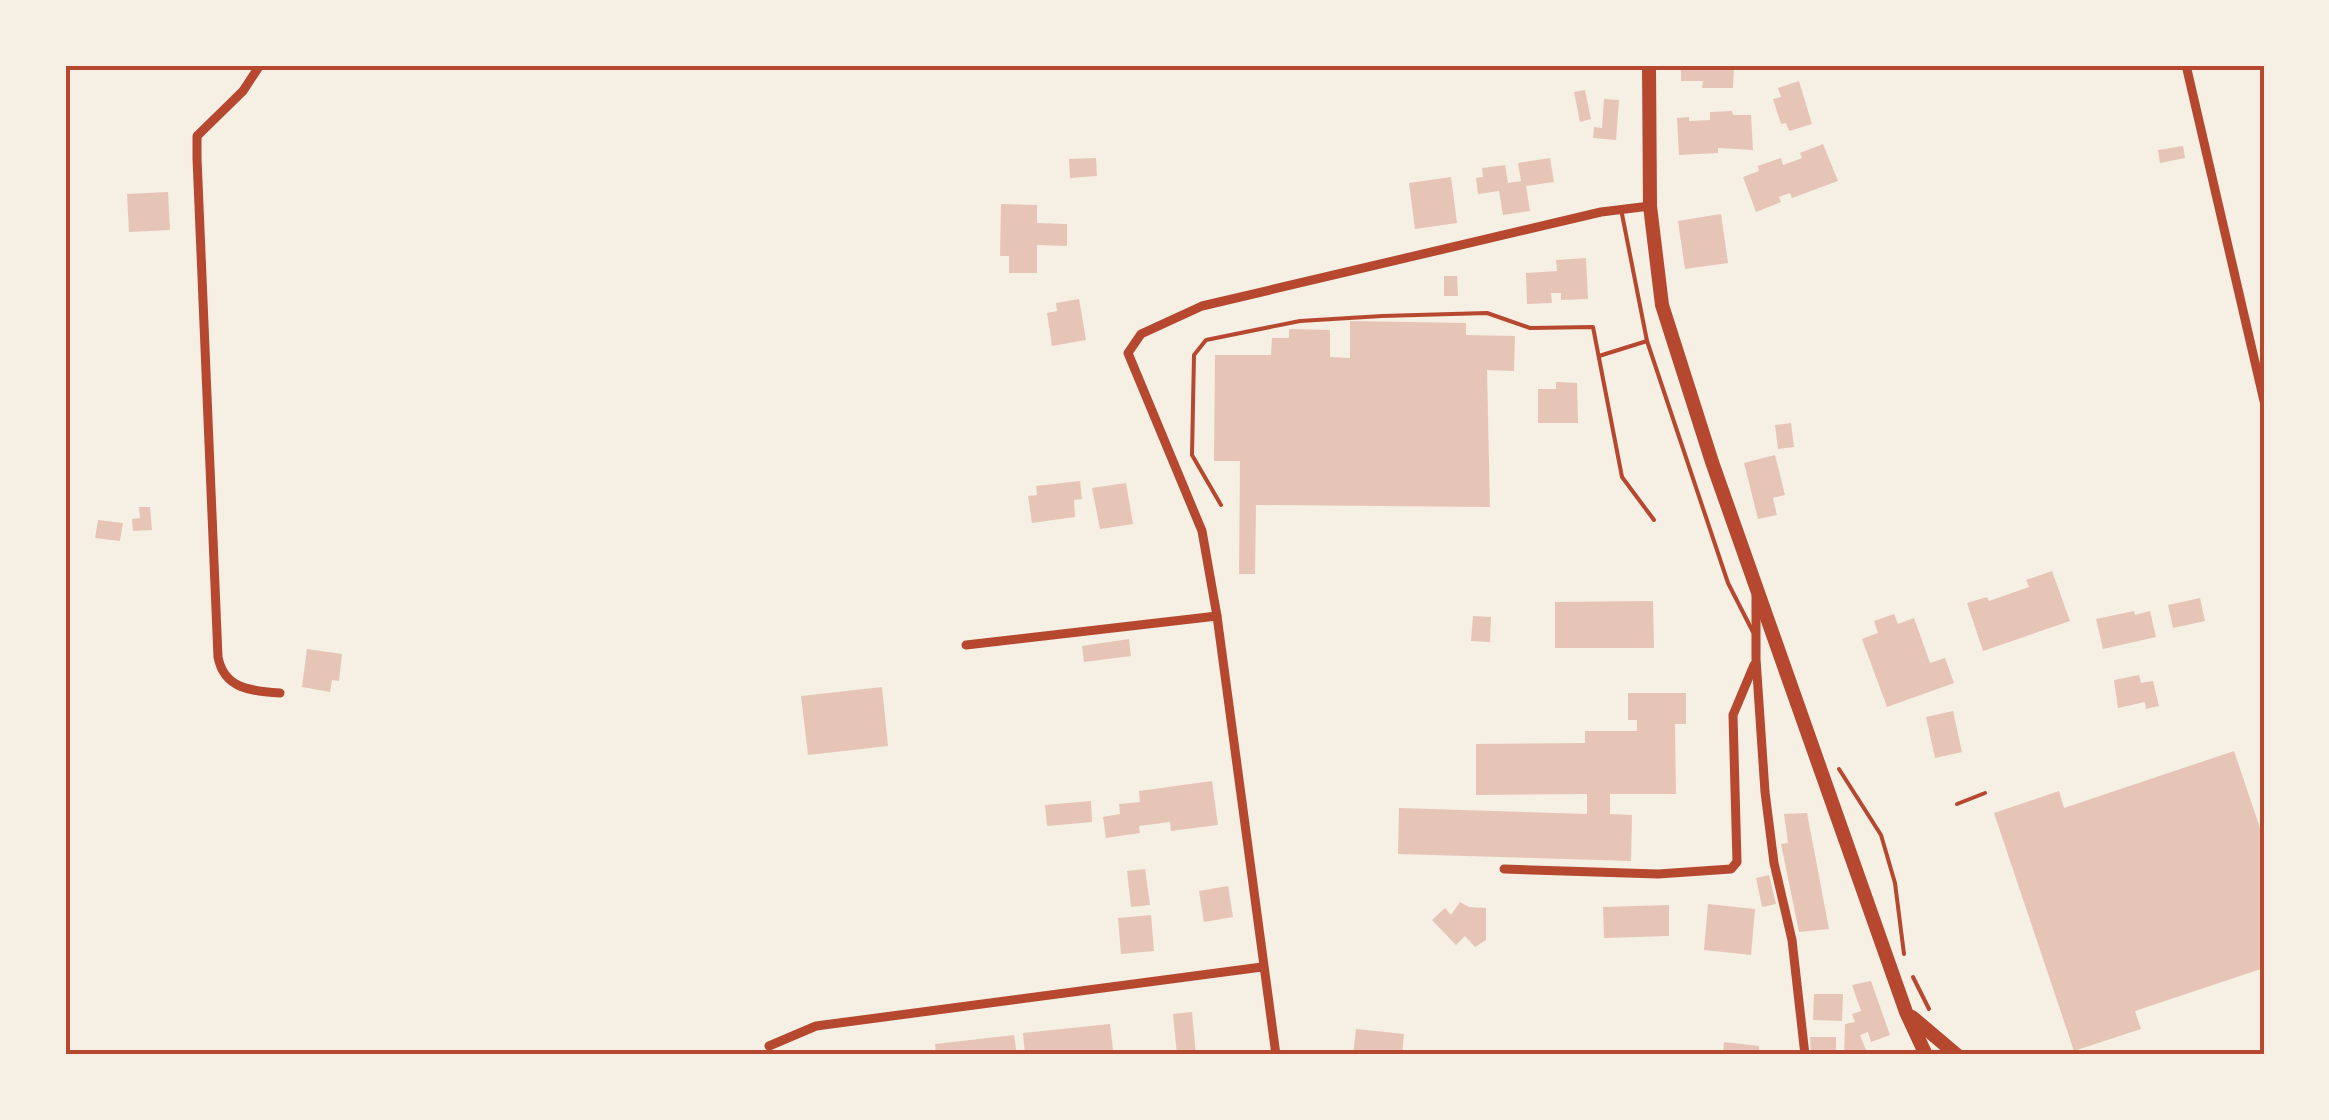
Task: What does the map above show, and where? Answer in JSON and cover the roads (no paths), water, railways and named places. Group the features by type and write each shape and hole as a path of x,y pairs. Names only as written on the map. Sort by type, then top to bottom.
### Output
{"main road":[{"path":"1649,65 1650,206 1662,305 1712,462 1906,1012 1926,1055"},
{"path":"1906,1012 1957,1055"}],"street":[{"path":"260,65 243,90 197,136 197,158 218,657 227,680 249,690 280,693"},
{"path":"2186,65 2264,401"},
{"path":"1276,1055 1202,530 1128,353 1141,334 1202,306 1621,209 1650,206"},
{"path":"1756,587 1756,659 1765,792 1774,863 1792,940 1805,1055"},
{"path":"966,645 1217,616"},
{"path":"1504,869 1661,874 1731,868 1736,862 1732,831 1734,715 1756,659"},
{"path":"769,1046 816,1026 1262,967"}],"lane":[{"path":"1621,209 1647,342 1728,583 1756,638"},
{"path":"1221,505 1192,454 1194,355 1206,340 1300,321 1487,313 1530,328 1593,328 1622,477 1654,520"},
{"path":"1599,356 1647,342"}]}
